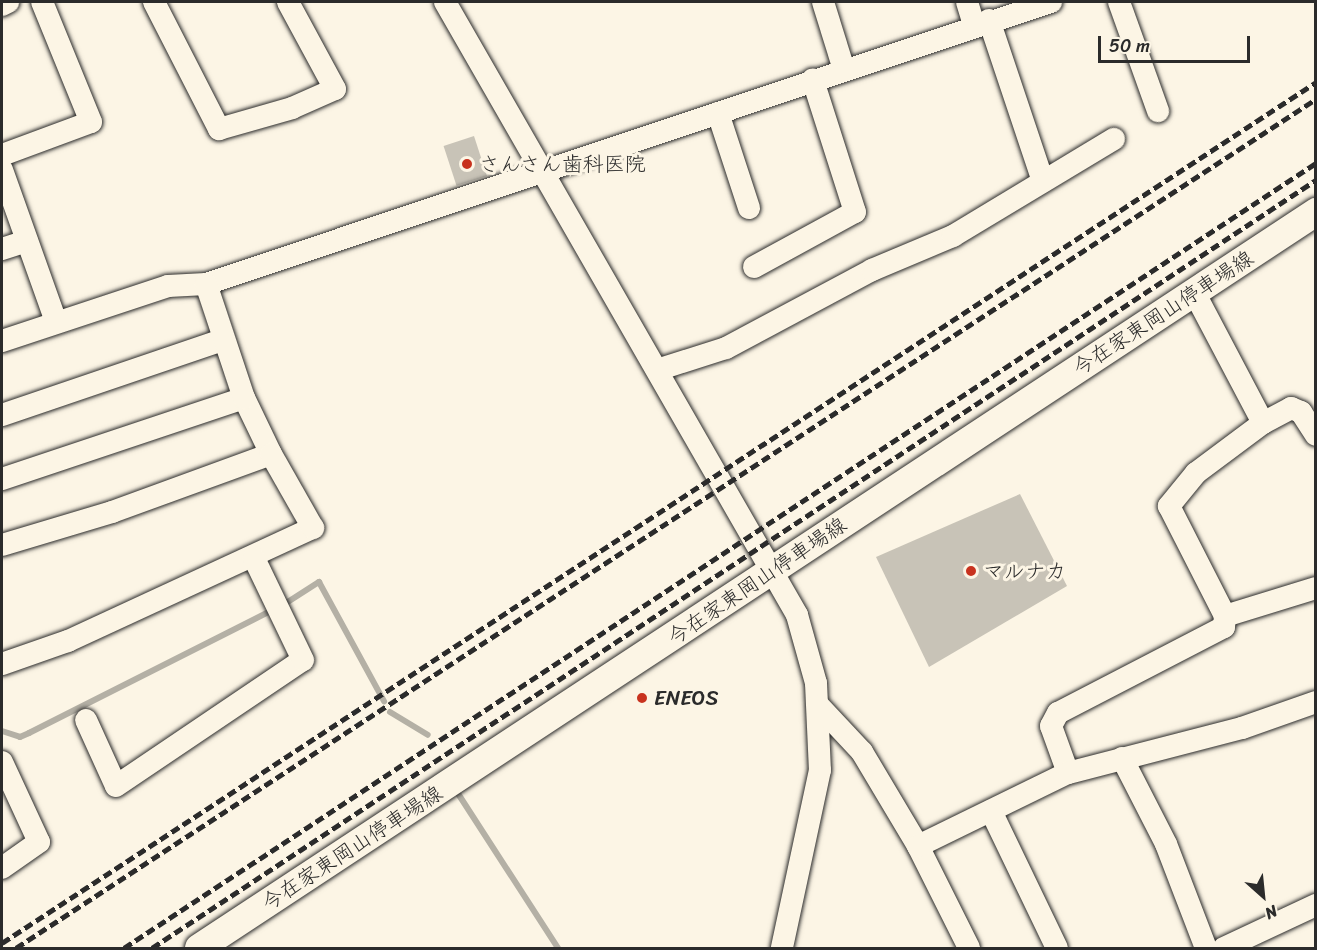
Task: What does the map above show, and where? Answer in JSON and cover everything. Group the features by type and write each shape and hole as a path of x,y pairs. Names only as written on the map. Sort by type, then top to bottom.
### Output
{"main road":[{"name":"今在家東岡山停車場線","path":"199,948 1316,212"}],"street":[{"path":"2,5 8,2"},
{"path":"2,155 91,122 42,2"},
{"path":"154,2 219,129 292,108 335,89 288,2"},
{"path":"445,2 797,615 810,653 819,706 820,770 782,948"},
{"path":"823,2 844,70"},
{"path":"967,2 982,22 1043,181"},
{"path":"2,341 168,286 206,284 543,174 982,22 1050,2"},
{"path":"1119,2 1158,111"},
{"path":"754,267 855,212 813,80"},
{"path":"718,113 749,208"},
{"path":"657,370 726,348 779,323 872,270 953,236 1114,139"},
{"path":"2,170 56,322"},
{"path":"2,249 27,241"},
{"path":"2,664 68,641 254,558 313,528 271,454 244,398 222,340 206,284"},
{"path":"1194,292 1263,423"},
{"path":"2,415 222,340"},
{"path":"2,479 244,398"},
{"path":"1068,772 1051,726 1058,713 1224,627 1225,616 1169,506 1196,473 1263,423 1291,408 1301,412 1316,435"},
{"path":"2,545 112,512 271,454"},
{"path":"86,720 116,786 303,660 254,558"},
{"path":"1225,616 1316,588"},
{"path":"918,846 1068,772 1242,728 1316,702"},
{"path":"819,706 862,752 918,846 969,948"},
{"path":"1122,758 1166,844 1206,948"},
{"path":"2,762 9,799 39,842 2,868"},
{"path":"991,811 1057,948"},
{"path":"1224,948 1316,905"}],"building":[{"name":"さんさん歯科医院","path":"474,136 487,176 457,186 444,146"},
{"name":"マルナカ","path":"1020,494 1067,586 929,667 876,557"}],"waterway":[{"path":"283,605 319,582 384,701"},
{"path":"2,731 20,737 29,733 273,610"},
{"path":"390,712 428,735"},
{"path":"457,792 558,948"}],"railway":[{"path":"2,943 1316,82"},
{"path":"16,948 1316,99"},
{"path":"124,948 1316,163"},
{"path":"152,948 1316,180"}],"place":[{"name":"さんさん歯科医院","path":"467,164"},
{"name":"マルナカ","path":"971,571"},
{"name":"ENEOS","path":"642,698"}]}
